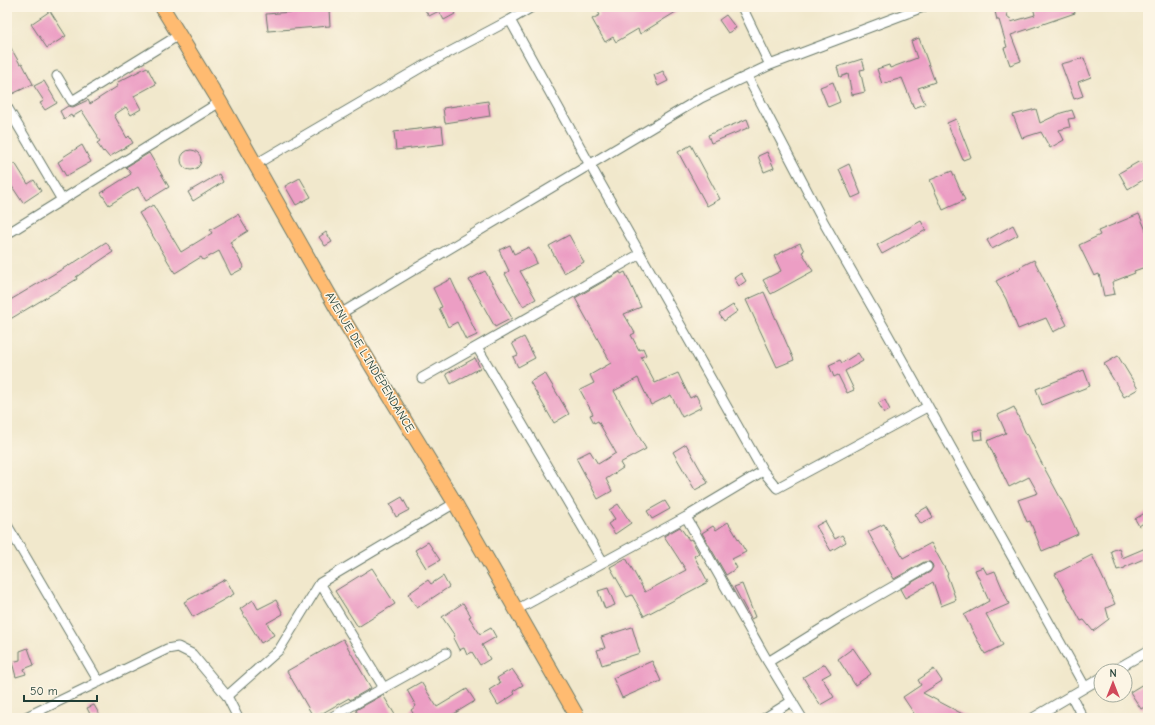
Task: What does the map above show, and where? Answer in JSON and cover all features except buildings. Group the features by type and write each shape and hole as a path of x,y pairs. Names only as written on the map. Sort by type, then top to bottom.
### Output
{"main road":[{"name":"AVENUE DE L'INDÉPENDANCE","path":"162,7 256,164 340,314 455,503 578,718"}],"street":[{"path":"256,164 425,65 532,7"},
{"path":"742,7 770,64"},
{"path":"340,314 701,98 770,64 923,7"},
{"path":"510,20 763,471 777,488 927,407"},
{"path":"57,76 72,100 179,35"},
{"path":"747,76 820,216 1084,687"},
{"path":"7,234 220,102"},
{"path":"7,107 62,200"},
{"path":"422,378 640,254"},
{"path":"477,347 603,562"},
{"path":"516,610 686,517 763,471"},
{"path":"227,696 279,650 320,583 455,503"},
{"path":"686,517 768,662 802,718"},
{"path":"7,525 99,682"},
{"path":"768,662 927,567"},
{"path":"320,583 384,688"},
{"path":"30,716 167,649 178,648 192,654 227,696 238,718"},
{"path":"1127,663 1148,651"},
{"path":"330,718 446,653"},
{"path":"1033,718 1093,682"},
{"path":"1071,695 1083,718"},
{"path":"765,718 792,701"}]}
